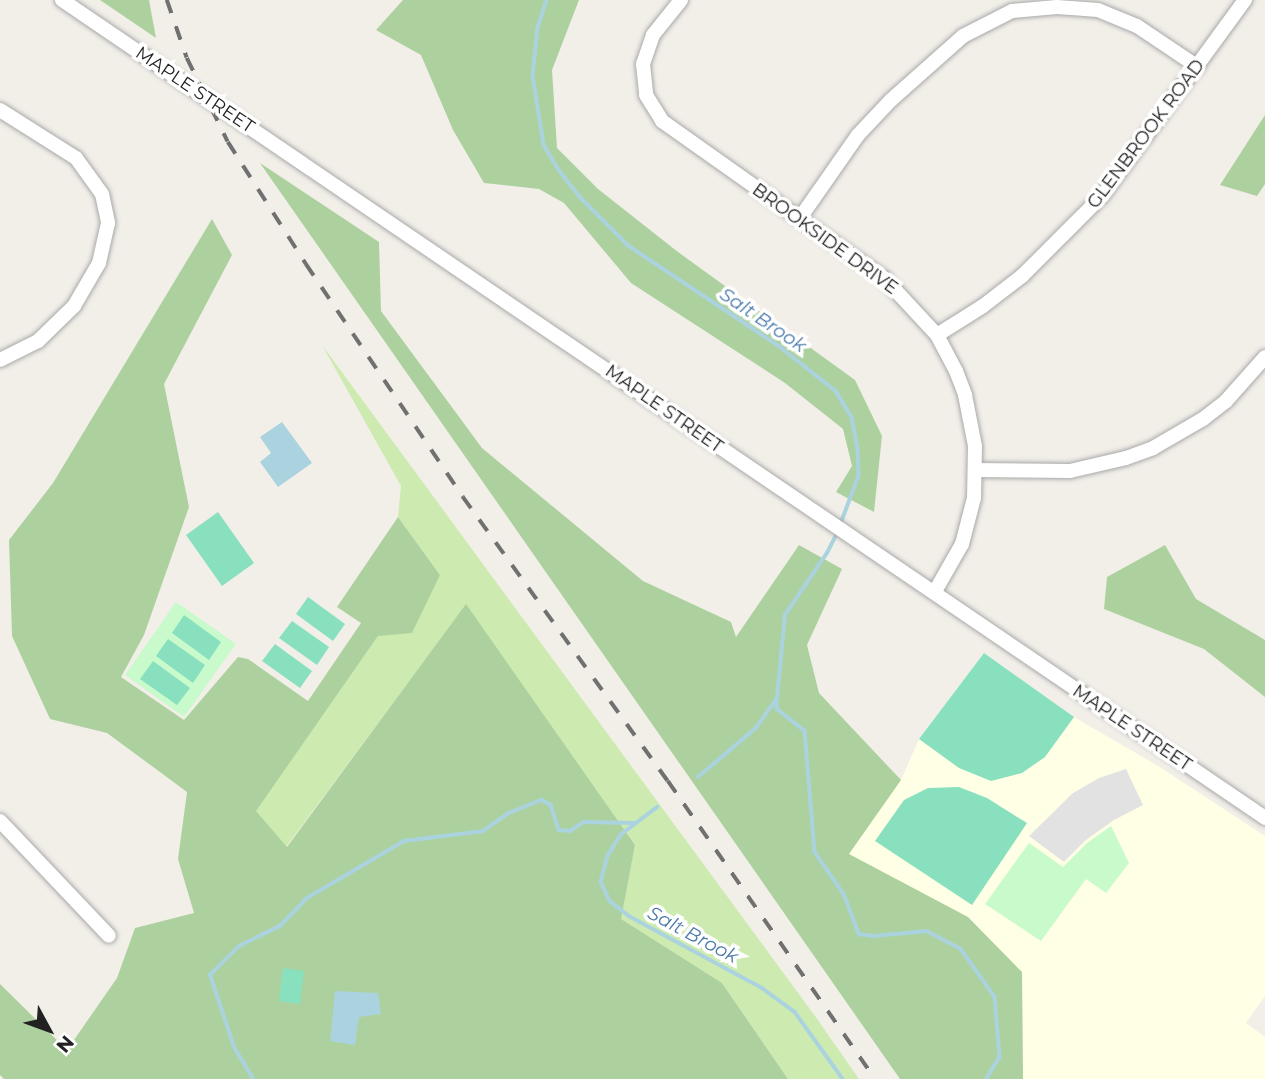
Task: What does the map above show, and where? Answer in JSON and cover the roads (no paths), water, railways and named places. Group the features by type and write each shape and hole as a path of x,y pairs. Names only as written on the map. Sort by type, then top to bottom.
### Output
{"street":[{"name":"MAPLE STREET","path":"62,0 444,257 828,522 1265,818"},
{"name":"BROOKSIDE DRIVE","path":"681,0 653,35 645,57 643,80 652,109 673,132 885,279 937,335 965,395 971,420 976,470 966,534 955,561 934,593"},
{"name":"GLENBROOK ROAD","path":"937,335 983,306 1056,244 1102,196 1245,0"},
{"path":"800,218 858,135 891,100 962,36 1012,11 1057,6 1098,10 1137,26 1198,67"},
{"path":"0,110 76,158 102,194 108,223 99,263 74,306 37,341 0,360"},
{"path":"976,470 1070,471 1126,458 1153,448 1179,435 1226,401 1265,357"},
{"path":"0,821 109,936"}],"water":[{"path":"282,422 312,463 278,487 260,462 271,453 260,437"},
{"path":"335,991 378,993 381,1014 359,1017 355,1045 330,1041"}],"waterway":[{"name":"Salt Brook","path":"547,0 538,27 533,76 544,145 580,197 629,246 779,346 836,391 852,418 858,448 859,476 841,524"},
{"name":"Salt Brook","path":"698,777 756,728 777,698 785,615 827,553 838,531"},
{"name":"Salt Brook","path":"777,699 777,709 805,731 815,852 844,894 859,934 874,936 927,931 961,949 995,997 1000,1057 987,1079"},
{"path":"253,1079 234,1047 210,975 239,946 280,926 307,898 404,841 483,831 509,813 542,800 551,805 559,830 570,831 584,822 635,823"},
{"name":"Salt Brook","path":"658,807 621,835 608,856 601,882 610,901 629,916 762,988 795,1012 843,1079"}],"railway":[{"path":"167,0 187,58 228,142 306,264 463,497 668,781 875,1079"}]}
